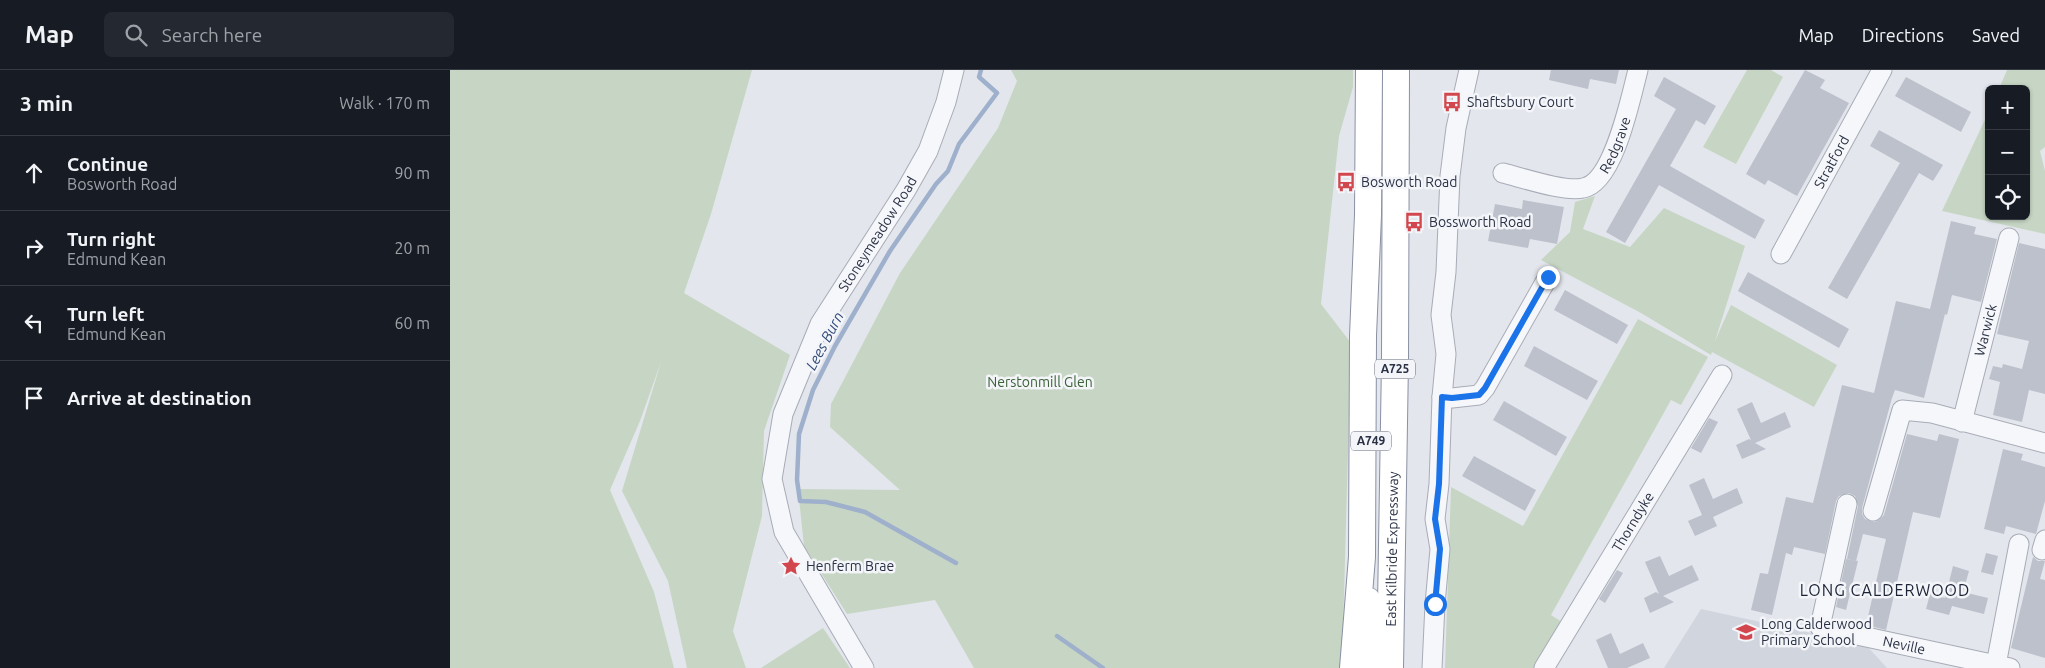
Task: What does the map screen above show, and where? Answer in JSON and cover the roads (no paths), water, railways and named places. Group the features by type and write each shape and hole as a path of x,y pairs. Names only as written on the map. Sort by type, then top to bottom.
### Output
{"highway":[{"name":"East Kilbride Expressway","path":"1353,668 1362,557 1363,336 1368,215 1369,70"},
{"name":"East Kilbride Expressway","path":"1390,668 1396,351 1396,70"}],"main road":[{"name":"East Kilbride Expressway","path":"1368,215 1372,336 1369,668"}],"street":[{"name":"Stoneymeadow Road","path":"864,668 784,532 772,479 783,414 820,324 906,190 928,151 946,102 954,70"},
{"path":"1432,668 1440,549 1435,519 1439,484 1442,397 1446,354 1441,314 1446,272 1450,176 1456,128 1469,70"},
{"name":"Redgrave","path":"1503,173 1570,188 1584,188 1595,182 1616,150 1638,70"},
{"name":"Stratford","path":"1781,254 1882,70"},
{"name":"Warwick","path":"1962,422 2009,238"},
{"path":"1442,397 1452,398 1479,395 1485,388 1548,277"},
{"name":"Thorndyke","path":"1544,668 1722,375"},
{"path":"1873,511 1902,410 1932,413 2045,443"},
{"name":"Neville","path":"1847,504 1820,627 2003,666 2019,544"}],"waterway":[{"name":"Lees Burn","path":"956,563 865,512 826,502 800,501 797,480 799,434 813,390 835,346 890,251 936,184 948,171 959,144 997,93 979,77 981,70"},
{"name":"Lees Burn","path":"1057,636 1103,668"}],"place":[{"name":"Shaftsbury Court","path":"1452,102"},
{"name":"Bosworth Road","path":"1346,182"},
{"name":"Bossworth Road","path":"1414,222"},
{"name":"Henferm Brae","path":"791,566"},
{"name":"Long Calderwood Primary School","path":"1746,632"}],"district":[{"name":"LONG CALDERWOOD","path":"1885,590"}],"park label":[{"name":"Nerstonmill Glen","path":"1040,382"}]}
